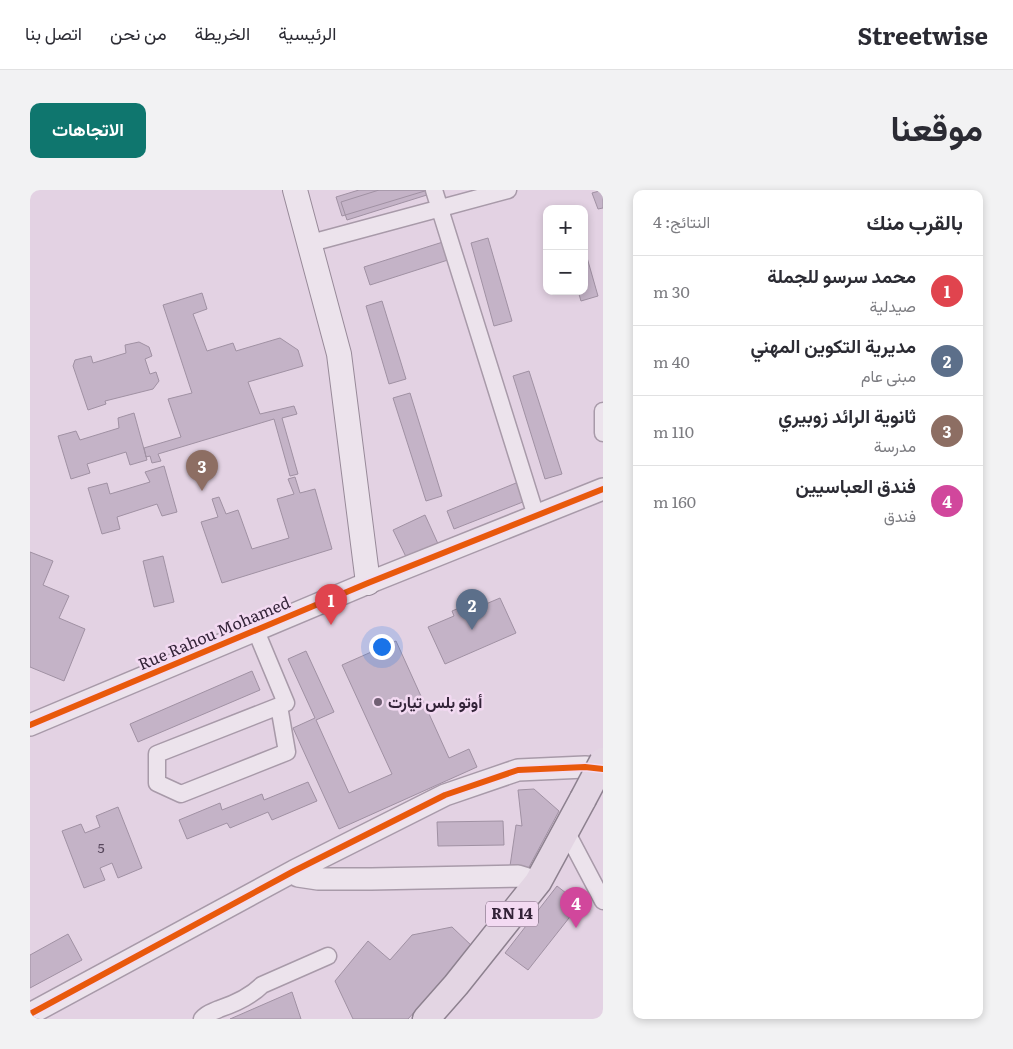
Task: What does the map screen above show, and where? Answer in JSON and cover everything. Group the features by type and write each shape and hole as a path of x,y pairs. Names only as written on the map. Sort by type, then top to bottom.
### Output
{"main road":[{"path":"295,190 339,354 368,583"},
{"name":"RN 14","path":"426,1019 456,986 538,882 603,761"}],"street":[{"path":"434,190 536,516"},
{"path":"310,243 508,190"},
{"path":"603,411 603,433"},
{"name":"Rue Rahou Mohamed","path":"30,725 368,583 603,489"},
{"path":"256,631 286,703 157,754 157,784 181,794 287,752 279,706"},
{"path":"30,1014 294,870 445,795 518,770 585,767 603,769"},
{"path":"566,831 603,901"},
{"path":"294,870 298,876 312,878 371,879 518,876 538,882"},
{"path":"202,1019 208,1012 218,1010 255,992 262,985 328,956"}],"building":[{"path":"359,190 428,190 342,216 336,197"},
{"path":"379,190 429,190 430,194 347,220 341,202"},
{"path":"603,190 603,208 598,209 592,193"},
{"path":"488,238 512,321 494,326 471,243"},
{"path":"446,241 451,259 370,285 364,267"},
{"path":"588,261 598,296 581,301 579,295 588,295"},
{"path":"202,293 207,309 193,314 207,351 233,343 236,351 280,338 298,350 303,366 248,382 260,414 294,406 297,414 282,418 298,474 290,476 274,419 158,454 161,461 152,463 150,456 146,457 144,448 181,437 168,399 192,393 163,305"},
{"path":"382,301 406,379 389,384 366,306"},
{"path":"139,342 149,347 152,356 145,359 150,374 156,372 159,381 153,389 105,401 106,404 88,410 73,366 75,360 91,356 93,363 126,353 125,345"},
{"path":"529,371 562,474 545,479 513,376"},
{"path":"410,393 442,496 426,501 393,398"},
{"path":"134,413 147,460 130,465 126,452 87,464 90,473 71,479 58,436 76,431 80,440 119,428 118,418"},
{"path":"164,466 177,512 162,516 157,504 117,517 120,529 102,534 88,488 107,483 110,494 150,482 145,472"},
{"path":"295,477 300,493 315,489 332,549 222,583 201,522 218,517 212,499 219,497 226,514 238,510 252,549 289,538 277,499 294,494 288,479"},
{"path":"521,481 528,500 454,529 447,511"},
{"path":"425,515 439,546 408,561 393,530"},
{"path":"30,552 53,561 43,585 69,596 59,618 85,629 64,681 30,667"},
{"path":"163,556 174,602 154,607 143,561"},
{"path":"500,598 516,633 445,664 428,627 454,616 452,611 471,603 474,609"},
{"path":"396,641 449,758 469,749 477,767 339,829 293,728 315,718 288,659 306,651 334,712 316,720 349,793 392,774 342,665"},
{"path":"252,671 260,690 138,742 130,724"},
{"path":"308,782 317,801 272,820 268,812 230,828 227,823 187,839 179,820 220,803 222,810 262,794 264,800"},
{"path":"534,789 559,811 528,869 510,866 516,825 522,826 518,790"},
{"path":"118,807 142,868 118,878 112,863 100,868 105,880 84,888 62,831 81,824 85,833 100,827 96,816"},
{"path":"503,821 504,845 438,846 437,822"},
{"path":"557,886 580,904 528,970 505,953"},
{"path":"452,927 473,947 408,1019 353,1019 335,981 368,941 390,960 412,935"},
{"path":"68,934 82,960 30,988 30,955"},
{"path":"292,992 301,1019 230,1019"}],"cycle path":[{"path":"30,725 368,583 603,489"},
{"path":"30,1014 294,871 445,795 518,770 585,767 603,769"}],"place":[{"name":"ثانوية الرائد زوبيري","path":"202,491"},
{"name":"محمد سرسو للجملة","path":"331,625"},
{"name":"مديرية التكوين المهني","path":"472,630"},
{"name":"أوتو بلس تيارت","path":"378,702"},
{"name":"فندق العباسيين","path":"576,928"}]}
